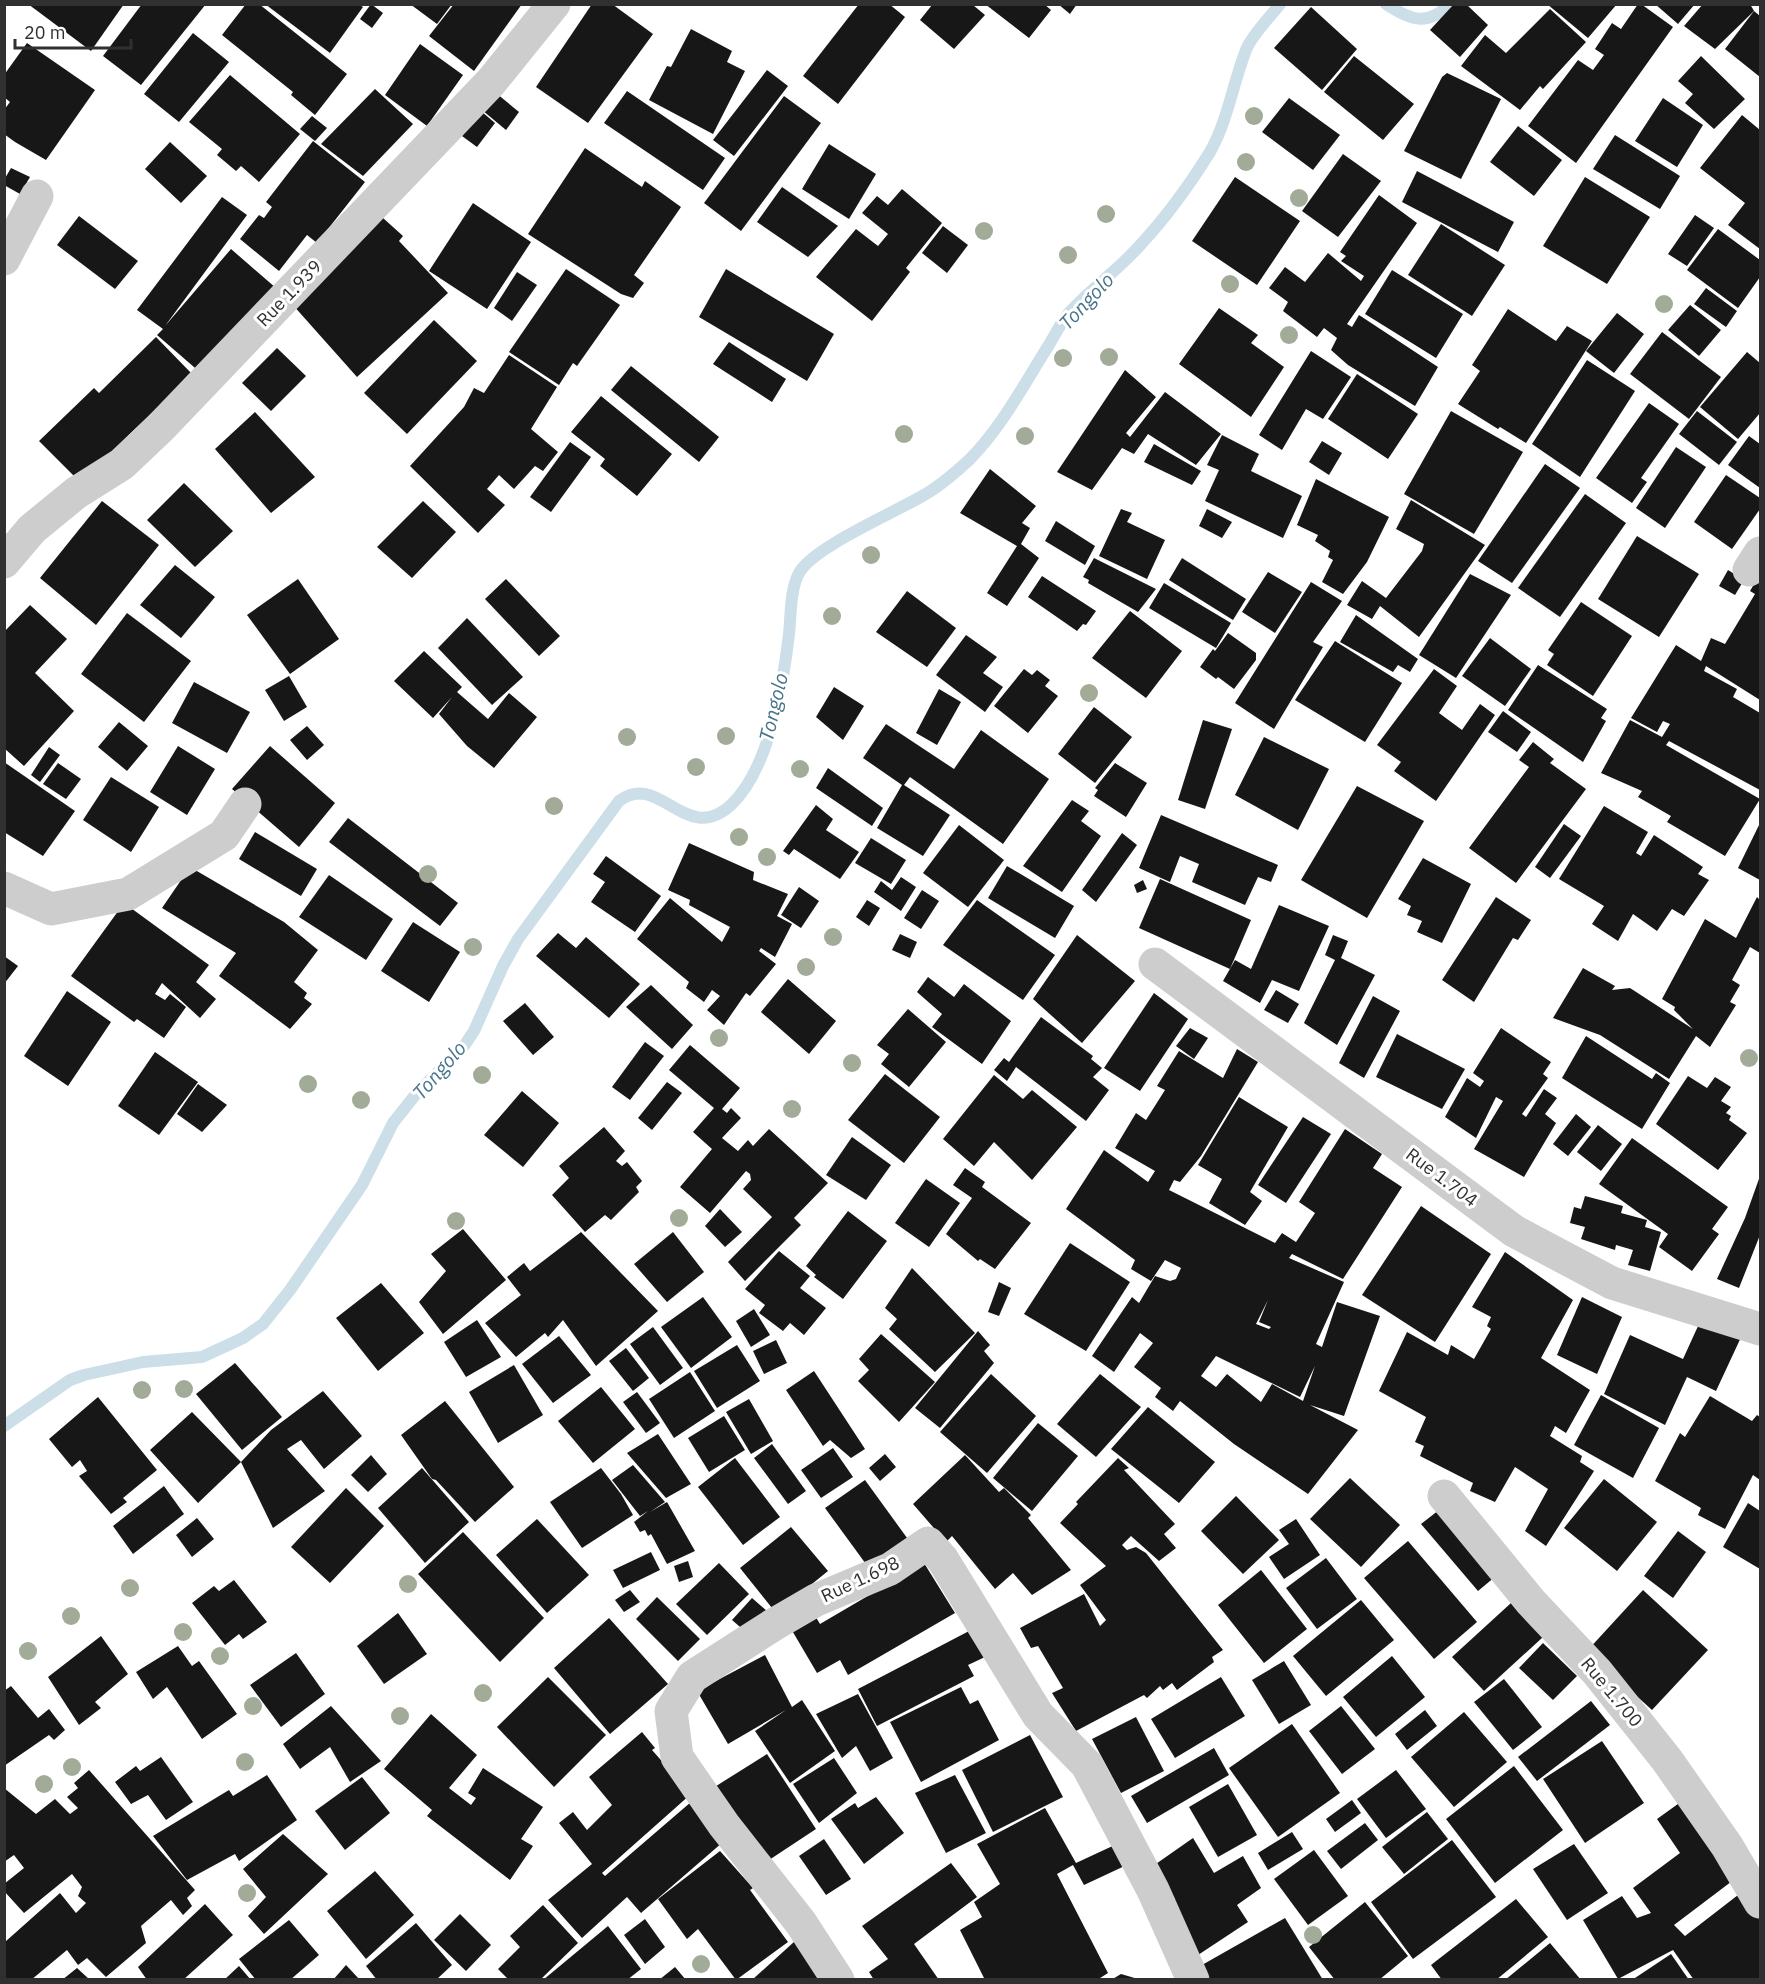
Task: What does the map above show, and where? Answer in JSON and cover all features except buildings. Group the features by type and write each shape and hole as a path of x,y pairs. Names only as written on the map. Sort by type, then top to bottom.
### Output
{"street":[{"name":"Rue 1.939","path":"4,562 32,529 76,493 122,464 160,428 491,82 555,4"},
{"path":"4,259 37,196"},
{"path":"4,888 51,909 128,894 224,835 245,804"},
{"name":"Rue 1.704","path":"1155,964 1514,1231 1612,1283 1761,1329"},
{"name":"Rue 1.700","path":"1444,1496 1531,1602 1597,1672 1667,1760 1727,1846 1761,1902"},
{"name":"Rue 1.698","path":"838,1980 801,1923 724,1825 677,1757 670,1711 692,1677 816,1600 890,1569 928,1543 943,1560 1038,1715 1087,1765 1153,1890 1193,1980"}],"waterway":[{"name":"Tongolo","path":"4,1426 70,1380 143,1362 202,1357 243,1338 263,1324 290,1290 362,1185 393,1123 416,1094 464,1046 474,1031 503,966 518,939 619,801 634,794 647,795 687,814 701,818 716,815 732,804 756,769 772,725 786,654 792,595 799,573 820,552 837,541 911,502 948,479 981,448 1011,406 1068,314 1152,232 1195,176 1216,140 1248,45 1280,4"},
{"name":"Tongolo","path":"1386,4 1403,14 1418,19 1434,16 1450,4"}]}
